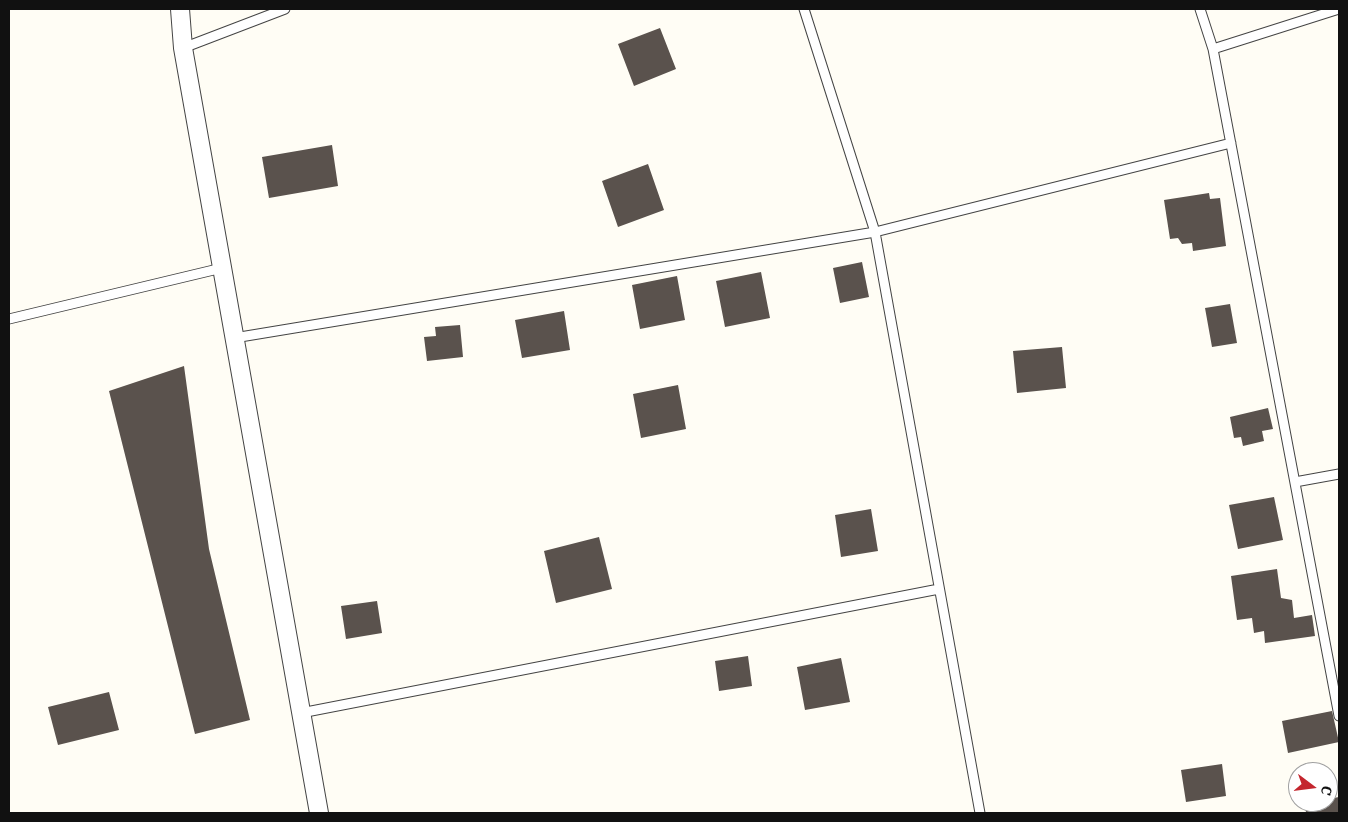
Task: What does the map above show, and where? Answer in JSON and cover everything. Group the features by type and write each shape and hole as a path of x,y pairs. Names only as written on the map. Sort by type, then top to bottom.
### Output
{"street":[{"path":"180,9 183,48 319,813"}],"lane":[{"path":"183,48 286,9"},
{"path":"804,9 874,232 980,813"},
{"path":"1200,9 1213,49 1339,716"},
{"path":"1213,49 1339,9"},
{"path":"234,338 874,232 1230,143"},
{"path":"9,319 222,268"},
{"path":"1295,482 1339,474"},
{"path":"301,713 939,589"}],"building":[{"path":"660,28 676,69 634,86 618,44"},
{"path":"332,145 338,186 269,198 262,157"},
{"path":"648,164 664,210 618,227 602,181"},
{"path":"1209,193 1210,199 1220,198 1226,246 1193,251 1192,243 1182,244 1178,238 1170,239 1164,200"},
{"path":"862,262 869,297 840,303 833,268"},
{"path":"761,272 770,318 725,327 716,281"},
{"path":"677,276 685,320 640,329 632,285"},
{"path":"1230,304 1237,343 1212,347 1205,308"},
{"path":"564,311 570,350 522,358 515,320"},
{"path":"460,325 463,357 427,361 424,337 436,336 435,327"},
{"path":"1062,347 1066,388 1017,393 1013,351"},
{"path":"184,366 209,549 250,720 195,734 109,391"},
{"path":"678,385 686,429 641,438 633,394"},
{"path":"1268,408 1273,429 1262,431 1264,441 1243,446 1241,437 1234,438 1230,417"},
{"path":"1274,497 1283,540 1238,549 1229,505"},
{"path":"871,509 878,551 841,557 835,515"},
{"path":"599,537 612,589 556,603 544,551"},
{"path":"1277,569 1281,598 1292,600 1294,618 1312,615 1315,636 1265,643 1264,631 1254,633 1252,618 1237,620 1231,576"},
{"path":"377,601 382,633 346,639 341,606"},
{"path":"748,656 752,686 719,691 715,661"},
{"path":"841,658 850,702 805,710 797,667"},
{"path":"109,692 119,730 58,745 48,707"},
{"path":"1332,711 1339,742 1288,753 1282,721"},
{"path":"1222,764 1226,796 1186,802 1181,770"},
{"path":"1338,797 1339,813 1306,813 1338,812"}]}
